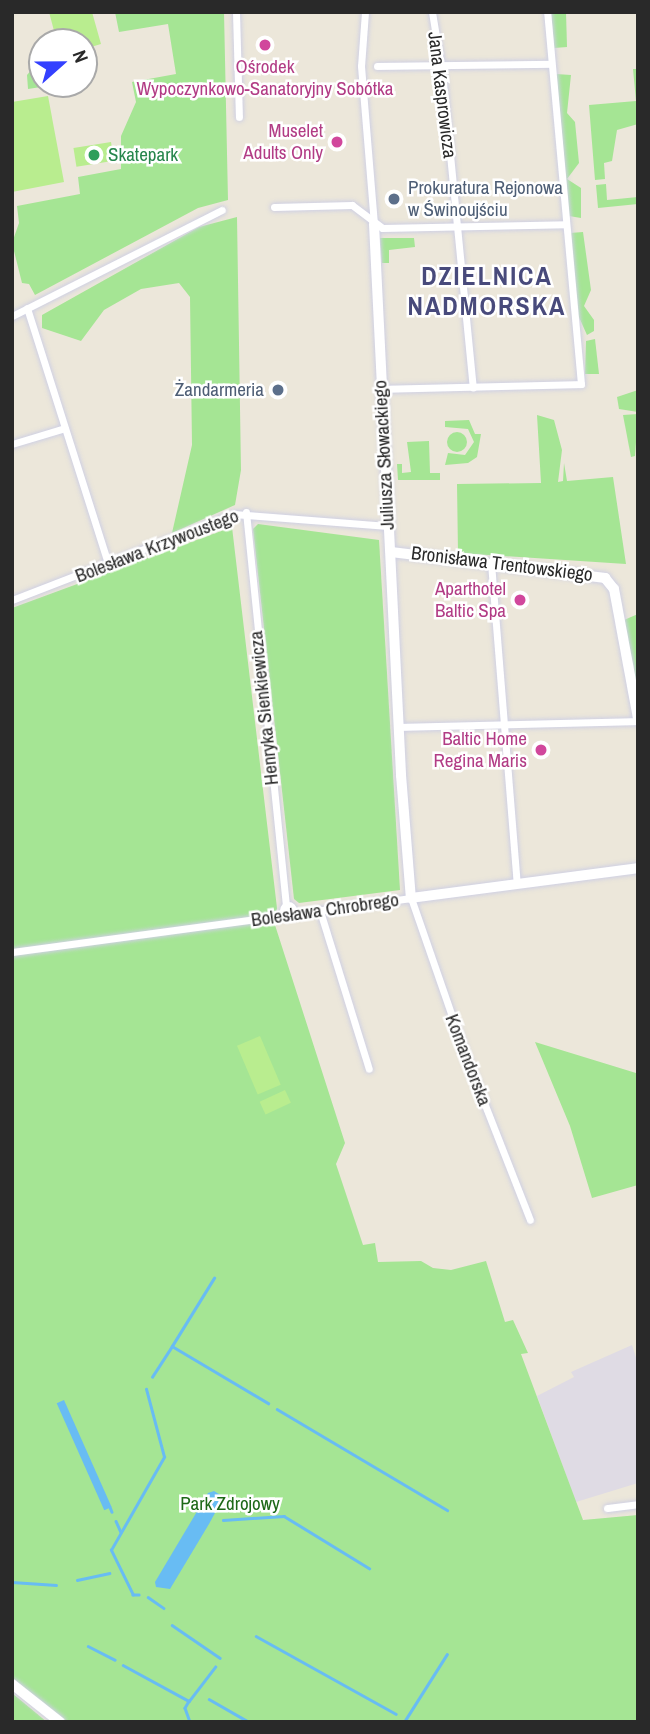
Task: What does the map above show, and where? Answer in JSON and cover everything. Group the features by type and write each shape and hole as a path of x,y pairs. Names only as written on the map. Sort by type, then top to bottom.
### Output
{"street":[{"path":"236,12 239,117"},
{"name":"Juliusza Słowackiego","path":"365,12 361,66 374,224 380,389 411,898"},
{"name":"Jana Kasprowicza","path":"432,12 473,387"},
{"path":"380,389 580,384 547,12"},
{"path":"377,66 551,64"},
{"path":"274,206 344,204 382,228 566,223"},
{"path":"12,316 222,209"},
{"path":"27,308 108,564"},
{"path":"12,444 65,428"},
{"name":"Bolesława Krzywoustego","path":"12,600 246,512 388,526"},
{"name":"Henryka Sienkiewicza","path":"246,512 286,905 292,906 294,914"},
{"name":"Bronisława Trentowskiego","path":"391,552 601,576 611,583 638,720"},
{"path":"491,563 517,884"},
{"path":"400,727 638,720"},
{"name":"Bolesława Chrobrego","path":"12,952 638,868"},
{"name":"Komandorska","path":"411,898 465,1054 530,1220"},
{"path":"320,911 369,1069"},
{"path":"607,1508 638,1504"},
{"path":"12,1684 60,1722"}],"shaded area":[{"path":"632,1345 638,1364 638,1483 576,1502 537,1396 574,1377 571,1372"}],"green space":[{"path":"49,12 92,12 96,28 53,28"},
{"path":"115,12 224,12 228,200 198,208 35,295 29,284 22,283 12,243 19,223 17,206 80,194 78,177 121,169 121,136 136,102 132,82 176,74 168,24 119,32"},
{"path":"551,12 566,12 567,47 554,48"},
{"path":"633,69 638,69 638,124 617,130 612,161 604,163 605,179 595,180 589,105 636,101"},
{"path":"556,74 571,75 567,113 575,122 579,163 567,179 581,188 581,218 569,216"},
{"path":"48,98 64,182 12,192 12,102"},
{"name":"Skatepark","path":"111,142 114,161 76,167 73,148"},
{"path":"606,184 607,200 638,197 638,204 598,208 596,185"},
{"path":"237,217 241,470 235,505 172,533 192,445 190,297 179,283 141,289 104,310 81,341 42,328 42,315 199,227"},
{"path":"583,232 591,290 584,306 594,320 594,331 587,335 578,315 570,233"},
{"path":"380,238 414,238 415,247 389,250 389,263 382,263"},
{"path":"595,339 599,374 585,374 586,341"},
{"path":"638,390 638,412 619,409 617,397"},
{"path":"638,414 635,456 631,457 623,415"},
{"path":"537,415 554,420 562,450 558,482 563,481 564,463 567,481 613,477 626,564 458,553 457,484 541,483"},
{"path":"469,420 475,434 481,434 477,457 468,463 445,465 448,453 465,455 474,442 468,429 445,427 445,421"},
{"path":"457,432 464,435 467,442 464,449 457,452 450,449 447,442 450,435"},
{"path":"429,441 430,473 440,473 440,480 398,480 397,464 402,464 402,473 411,472 407,442"},
{"path":"258,524 379,540 400,890 299,903 294,899 253,529"},
{"name":"Park Zdrojowy","path":"232,527 277,908 275,925 345,1143 336,1164 363,1245 375,1243 378,1262 421,1261 433,1268 451,1270 486,1261 505,1322 513,1320 528,1353 521,1354 583,1520 638,1515 638,1722 66,1722 12,1679 12,608"},
{"path":"638,614 638,696 624,620"},
{"path":"260,1036 281,1085 258,1095 237,1046"},
{"path":"535,1042 636,1073 638,1069 638,1185 592,1198 570,1126"},
{"path":"285,1090 291,1103 266,1115 260,1102"},
{"path":"12,1693 47,1722 12,1722"}],"water":[{"path":"64,1400 112,1507 104,1510 57,1403"},
{"path":"214,1491 222,1496 221,1502 170,1589 156,1587 155,1582 208,1493"}],"waterway":[{"path":"172,1346 214,1278"},
{"path":"152,1377 172,1346 268,1403"},
{"path":"139,1595 133,1595 111,1550 164,1457 146,1389"},
{"path":"277,1409 447,1510"},
{"path":"110,1507 112,1512"},
{"path":"223,1520 284,1516 369,1568"},
{"path":"116,1521 121,1532"},
{"path":"77,1580 109,1573"},
{"path":"12,1582 56,1585"},
{"path":"148,1597 164,1608"},
{"path":"172,1625 220,1658"},
{"path":"256,1636 396,1714"},
{"path":"88,1646 115,1660"},
{"path":"404,1722 447,1654"},
{"path":"123,1665 189,1701 215,1667"},
{"path":"209,1699 249,1722"},
{"path":"189,1701 185,1708 190,1722"}],"place":[{"name":"Ośrodek Wypoczynkowo-Sanatoryjny Sobótka","path":"265,45"},
{"name":"Muselet Adults Only","path":"337,142"},
{"name":"Skatepark","path":"94,155"},
{"name":"Prokuratura Rejonowa w Świnoujściu","path":"394,199"},
{"name":"Żandarmeria","path":"278,390"},
{"name":"Aparthotel Baltic Spa","path":"520,600"},
{"name":"Baltic Home Regina Maris","path":"541,750"}],"district":[{"name":"DZIELNICA NADMORSKA","path":"487,291"}]}
